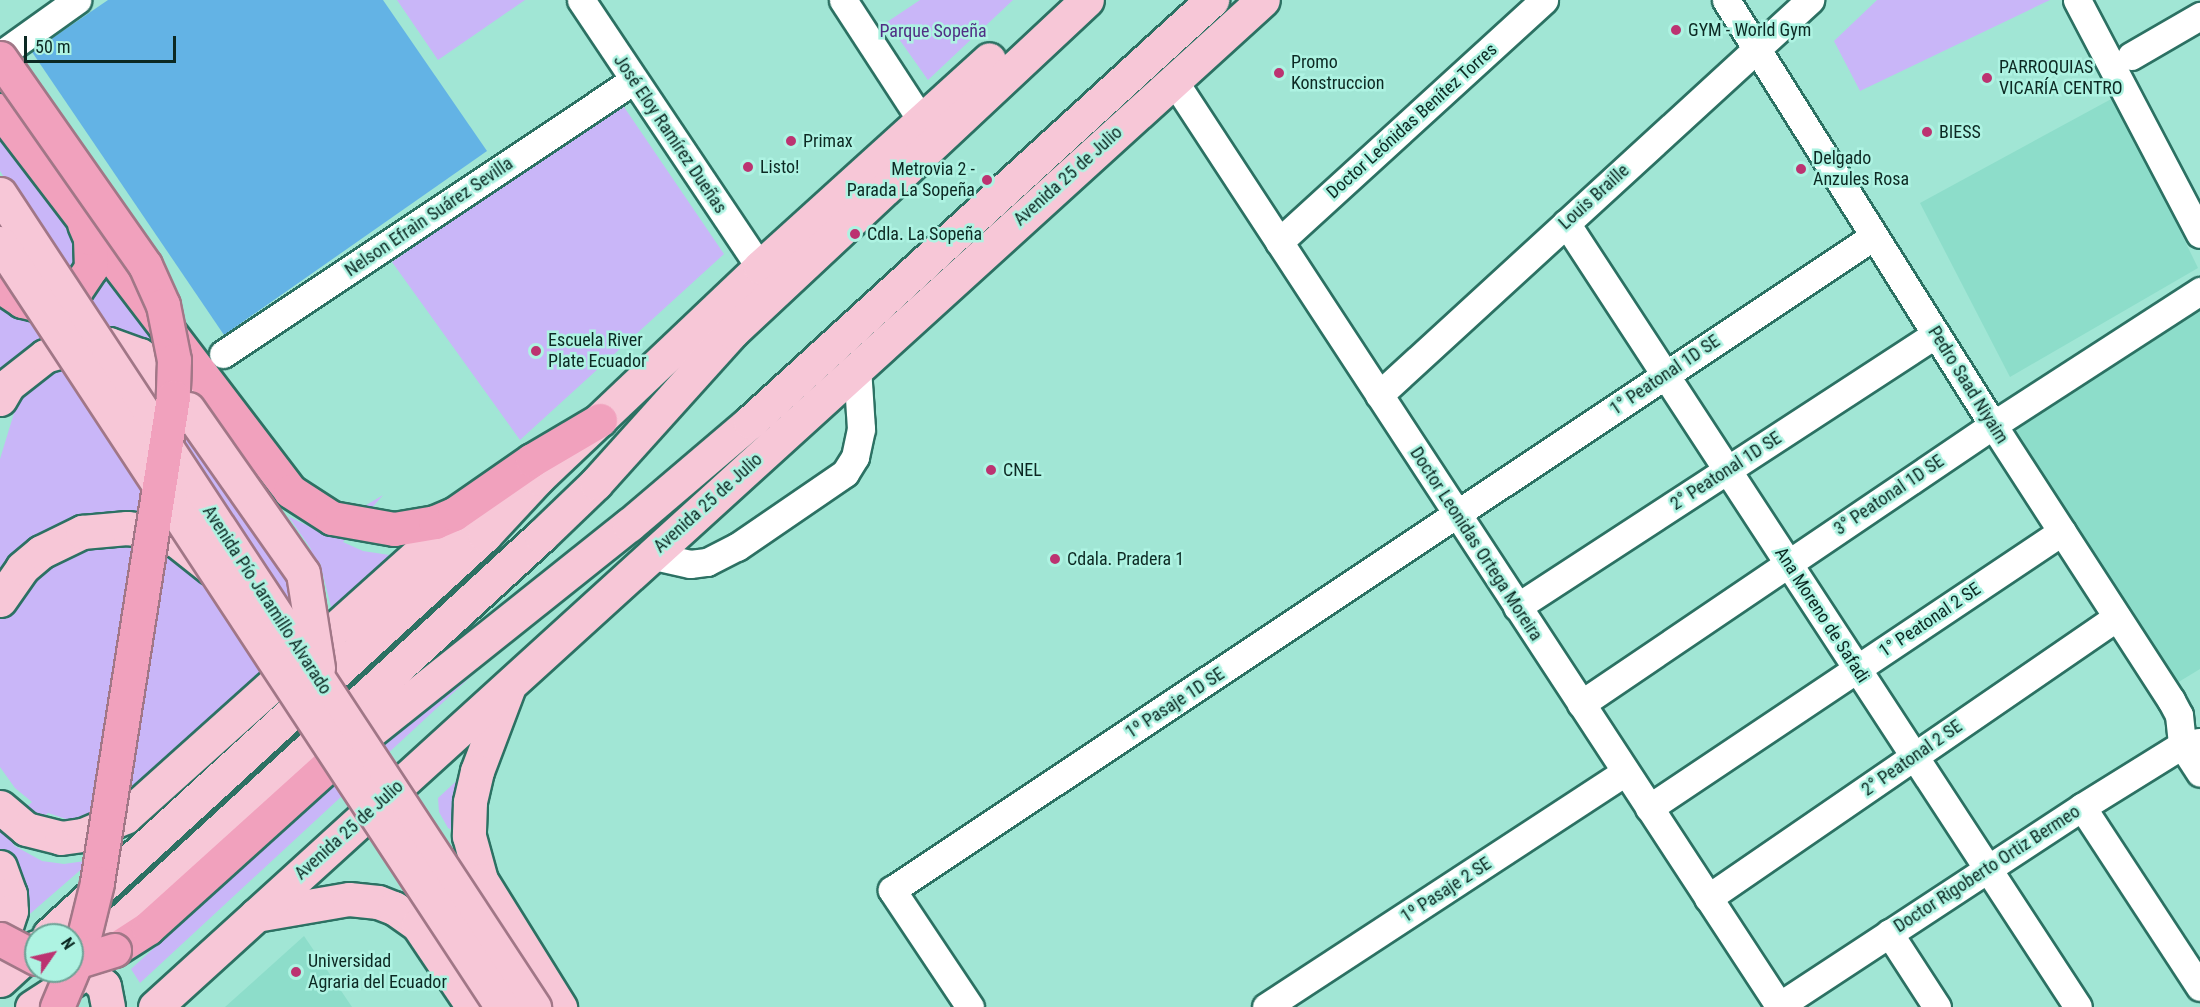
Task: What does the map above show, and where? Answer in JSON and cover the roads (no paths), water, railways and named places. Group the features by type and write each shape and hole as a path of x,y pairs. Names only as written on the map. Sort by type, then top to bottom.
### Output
{"highway":[{"path":"0,57 145,265 163,304 174,360 173,398 97,883 80,952 57,1007"},
{"path":"0,110 270,466 290,491 307,504 349,523 415,528 454,514 532,460 600,420"},
{"path":"0,286 22,301 35,304 61,300 76,290 91,268 92,254 79,212"},
{"path":"84,961 100,957 148,928 323,770"},
{"path":"0,939 24,952"}],"main road":[{"path":"62,923 485,534 760,267 1053,0"},
{"path":"84,953 541,536 596,483 732,332 1087,0"},
{"name":"Avenida 25 de Julio","path":"323,770 629,525 750,422 1212,0"},
{"name":"Avenida 25 de Julio","path":"155,1007 1263,0"},
{"name":"Avenida Pío Jaramillo Alvarado","path":"0,194 534,1007"},
{"name":"Avenida Pío Jaramillo Alvarado","path":"0,243 223,579 502,1007"},
{"path":"600,420 732,332"},
{"path":"0,399 8,385 45,356 81,346 109,344 140,355 188,409 303,573 315,662 326,689"},
{"path":"650,555 750,422"},
{"path":"6,813 26,829 61,838 83,835 125,817 484,495"},
{"path":"0,600 22,568 41,552 82,532 105,529 150,531 177,541 223,579"},
{"path":"510,684 477,771 470,802 470,836 481,880 560,1007"},
{"path":"0,867 6,879 11,911 0,945"},
{"path":"256,915 349,899 378,902 394,908 418,925 473,1007"},
{"path":"0,980 24,958"},
{"path":"30,1007 83,974 92,975 104,986 108,1007"},
{"path":"30,1007 55,983"}],"street":[{"path":"0,57 77,0"},
{"name":"José Eloy Ramírez Dueñas","path":"581,0 760,267"},
{"path":"843,0 922,121"},
{"name":"Doctor Leónidas Benítez Torres","path":"1279,242 1544,0"},
{"name":"Pedro Saad Niyaim","path":"1726,0 1993,425 2171,700 2191,744 2200,772"},
{"name":"Louis Braille","path":"1379,394 1810,0"},
{"path":"2077,0 2200,234"},
{"path":"2131,56 2200,16"},
{"name":"Nelson Efraìn Suárez Sevilla","path":"223,354 634,80"},
{"name":"Doctor Leonidas Ortega Moreira","path":"1174,81 1779,1006"},
{"name":"Ana Moreno de Safadi","path":"1566,223 2078,1007"},
{"name":"1° Peatonal 1D SE","path":"1457,515 1874,236"},
{"name":"3° Peatonal 1D SE","path":"1581,704 1993,425 2200,291"},
{"name":"2° Peatonal 1D SE","path":"1517,607 1936,334"},
{"path":"650,555 690,564 707,562 737,547 845,473 855,457 861,429 857,368"},
{"name":"1º Pasaje 1D SE","path":"970,1007 892,890 1457,515"},
{"name":"1° Peatonal 2 SE","path":"1649,808 2062,532"},
{"name":"2° Peatonal 2 SE","path":"1708,898 2116,617"},
{"name":"Doctor Rigoberto Ortiz Bermeo","path":"1779,1006 2082,807 2191,744"},
{"name":"1º Pasaje 2 SE","path":"1266,1007 1625,772"},
{"path":"2082,807 2200,987"},
{"path":"1889,933 1937,1007"}],"water":[{"path":"108,0 383,0 487,151 224,335 32,52"}],"place":[{"name":"GYM - World Gym","path":"1676,30"},
{"name":"Promo Konstruccion","path":"1279,73"},
{"name":"PARROQUIAS VICARÍA CENTRO","path":"1987,78"},
{"name":"BIESS","path":"1927,132"},
{"name":"Primax","path":"791,141"},
{"name":"Listo!","path":"748,167"},
{"name":"Delgado Anzules Rosa","path":"1801,169"},
{"name":"Metrovia 2 - Parada La Sopeña","path":"987,180"},
{"name":"Cdla. La Sopeña","path":"855,234"},
{"name":"Escuela River Plate Ecuador","path":"536,351"},
{"name":"CNEL","path":"991,470"},
{"name":"Cdala. Pradera 1","path":"1055,559"},
{"name":"Universidad Agraria del Ecuador","path":"296,972"}],"park label":[{"name":"Parque Sopeña","path":"933,31"}]}
